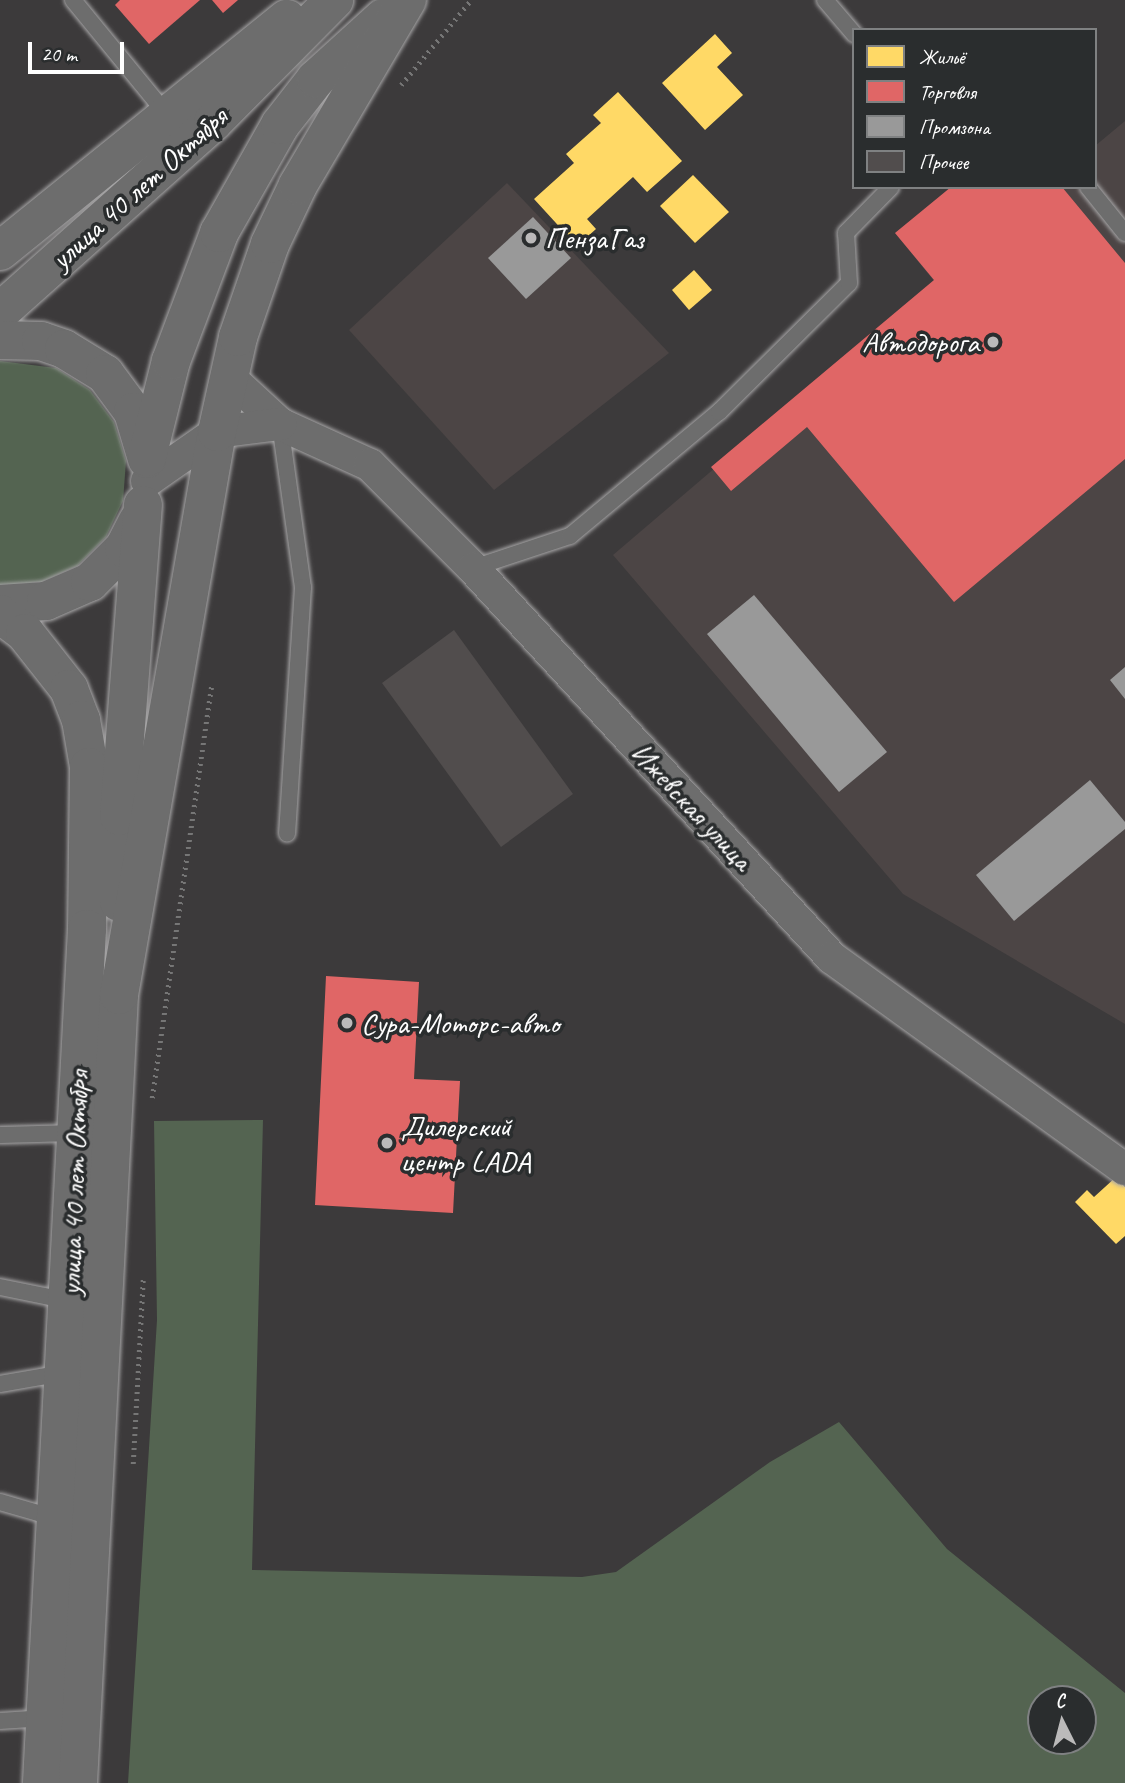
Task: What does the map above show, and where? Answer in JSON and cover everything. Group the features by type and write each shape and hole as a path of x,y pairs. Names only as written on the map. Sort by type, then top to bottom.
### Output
{"main road":[{"name":"улица 40 лет Октября","path":"0,251 167,115 315,0"},
{"name":"улица 40 лет Октября","path":"0,312 213,122 334,0"},
{"name":"улица 40 лет Октября","path":"78,1783 119,995 153,813 177,647 229,377 270,244 298,185 405,0"},
{"name":"улица 40 лет Октября","path":"0,604 46,601 90,582 124,548 146,481 171,361 198,284 247,183 281,125 316,79 405,0"},
{"path":"0,340 41,341 64,349 105,374 133,412 146,481 119,816 119,995"},
{"name":"улица 40 лет Октября","path":"0,614 25,632 69,689 82,720 89,767 87,929 66,1373 42,1783"}],"street":[{"name":"Ижевская улица","path":"229,377 280,424 370,465 472,568 832,958 1125,1168"},
{"path":"146,481 217,432 280,424"}],"lane":[{"path":"73,0 167,115"},
{"path":"825,0 852,32"},
{"path":"472,568 570,536 719,412 849,284 846,233 889,189"},
{"path":"1090,189 1125,233"},
{"path":"280,424 303,587 287,833"},
{"path":"0,1135 39,1130 76,1133"},
{"path":"0,1287 69,1301"},
{"path":"0,1384 66,1373"},
{"path":"0,1502 58,1519"},
{"path":"0,1721 46,1718"}],"path":[{"path":"399,88 471,0"},
{"path":"151,1108 213,680"},
{"path":"132,1473 143,1274"}],"shaded area":[{"path":"1125,121 1125,1024 903,894 613,555 934,281 895,233 949,189 1097,189 1097,144"},
{"path":"507,183 669,353 494,490 349,330"}],"green space":[{"path":"0,361 56,368 90,390 114,422 126,461 123,501 106,537 77,566 41,582 0,585"},
{"path":"263,1120 252,1570 582,1577 616,1572 770,1462 839,1422 947,1549 1125,1693 1125,1783 128,1783 157,1320 154,1121"}],"building: Жильё":[{"path":"715,34 732,53 717,67 743,95 705,130 662,83"},
{"path":"618,92 682,161 647,192 633,177 587,219 596,229 577,246 534,199 574,163 566,154 601,123 593,115"},
{"path":"693,175 729,212 695,243 660,206"},
{"path":"694,270 712,290 689,310 672,290"},
{"path":"1116,1177 1125,1187 1125,1236 1116,1244 1075,1202 1087,1190 1094,1197"}],"building: Торговля":[{"path":"120,0 200,0 149,44 115,5"},
{"path":"212,0 238,0 223,13"},
{"name":"Автодорога","path":"949,189 1064,189 1125,263 1125,459 954,602 807,427 731,491 711,467 934,280 895,233"},
{"name":"Дилерский центр LADA","path":"326,976 419,982 414,1079 460,1081 453,1213 315,1205"}],"building: Промзона":[{"name":"ПензаГаз","path":"533,217 571,258 526,299 488,258"},
{"path":"754,595 887,752 839,792 707,634"},
{"path":"1125,667 1125,699 1110,680"},
{"path":"1090,780 1125,822 1125,829 1014,921 976,875"}],"building: Прочее":[{"path":"454,630 573,794 501,847 382,683"}],"place":[{"name":"ПензаГаз","path":"531,238"},
{"name":"Автодорога","path":"993,342"},
{"name":"Сура-Моторс-авто","path":"347,1023"},
{"name":"Дилерский центр LADA","path":"387,1143"}]}
